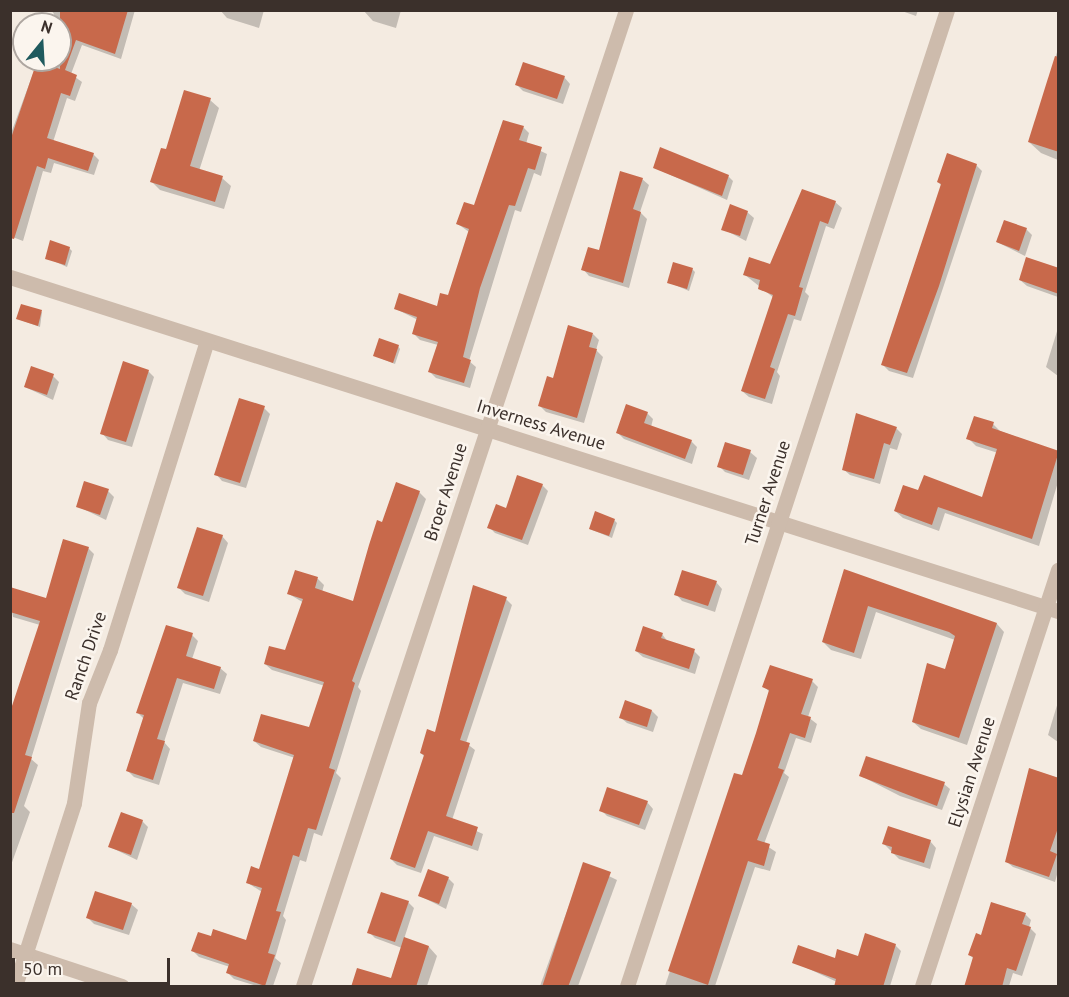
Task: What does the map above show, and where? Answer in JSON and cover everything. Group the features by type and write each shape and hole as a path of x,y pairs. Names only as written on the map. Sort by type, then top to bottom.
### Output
{"street":[{"name":"Broer Avenue","path":"303,987 626,10"},
{"name":"Turner Avenue","path":"627,987 947,10"},
{"name":"Inverness Avenue","path":"10,278 780,520 1052,609"},
{"name":"Ranch Drive","path":"15,987 74,803 89,704 110,650 207,341"},
{"name":"Elysian Avenue","path":"922,987 1052,609 1059,570"},
{"path":"10,949 122,987"}],"building":[{"path":"60,10 128,10 115,54 76,40 72,51 72,12 60,12"},
{"path":"1055,56 1059,57 1059,152 1028,142"},
{"path":"523,62 565,76 557,99 515,85"},
{"path":"33,72 70,72 77,75 70,96 61,93 47,138 94,153 88,171 48,158 45,169 37,166 14,239 10,238 10,141"},
{"path":"184,90 211,98 190,166 223,176 215,202 150,182 161,148 166,149"},
{"path":"503,120 524,126 519,140 542,147 535,170 528,168 515,206 509,205 480,288 463,357 471,360 464,383 428,372 438,342 412,334 417,317 394,309 399,293 437,306 440,293 448,295 469,229 456,224 464,202 474,205"},
{"path":"660,147 729,175 722,196 653,168"},
{"path":"947,153 977,164 939,286 907,373 881,365 941,184 937,182"},
{"path":"620,171 643,178 633,209 641,212 623,283 581,270 588,247 599,250"},
{"path":"802,189 836,201 828,224 820,221 799,287 803,288 795,316 788,314 770,367 775,369 765,399 741,391 773,295 758,289 760,280 743,275 749,257 770,264"},
{"path":"730,204 748,211 740,236 721,230"},
{"path":"1004,220 1027,228 1019,251 996,242"},
{"path":"50,240 70,247 65,265 45,259"},
{"path":"1026,257 1059,268 1059,294 1019,280"},
{"path":"673,262 693,268 687,289 667,283"},
{"path":"21,304 42,310 38,326 16,319"},
{"path":"568,325 593,333 589,347 597,349 577,418 538,406 547,376 553,378"},
{"path":"379,338 399,345 393,363 373,356"},
{"path":"123,361 149,370 126,442 100,434"},
{"path":"31,366 54,374 47,395 24,387"},
{"path":"239,398 265,406 240,483 214,475"},
{"path":"626,404 648,412 644,423 692,440 685,459 616,433"},
{"path":"856,413 897,427 890,445 884,443 874,479 842,470"},
{"path":"974,416 994,422 992,428 1059,451 1032,539 938,507 932,525 894,511 903,485 918,490 924,475 982,497 997,449 966,439"},
{"path":"725,442 751,450 743,475 717,467"},
{"path":"517,475 543,484 522,540 487,528 496,504 506,508"},
{"path":"84,481 109,489 100,515 76,507"},
{"path":"396,482 420,491 352,681 355,683 329,768 335,770 316,830 308,828 299,857 293,855 276,911 281,912 268,953 275,955 265,986 226,973 229,964 191,951 198,932 211,936 213,929 246,940 262,888 246,883 251,866 259,869 294,755 253,741 261,714 309,727 324,682 264,664 269,646 285,650 303,599 287,594 295,570 318,577 315,588 353,601 377,520 382,522"},
{"path":"595,511 615,519 609,536 589,529"},
{"path":"197,527 223,535 203,596 177,588"},
{"path":"63,539 89,547 25,755 32,757 14,813 10,813 10,712 40,621 10,612 10,587 46,598"},
{"path":"844,569 997,623 959,738 912,722 927,663 945,669 955,636 949,632 868,606 854,653 822,642"},
{"path":"682,570 717,581 708,606 674,595"},
{"path":"473,585 507,597 460,740 470,743 446,816 478,827 472,846 428,831 415,868 390,859 424,755 420,753 427,729 435,732"},
{"path":"166,625 193,633 186,656 221,667 214,689 177,678 157,739 165,741 153,780 126,771 144,715 136,713"},
{"path":"643,626 663,633 661,638 695,649 689,669 635,651"},
{"path":"770,665 813,679 801,714 811,717 805,738 790,733 778,768 784,770 757,840 770,844 764,866 748,861 708,985 668,971 734,773 742,775 756,733 769,690 762,687"},
{"path":"625,700 652,710 647,727 619,718"},
{"path":"866,756 945,782 937,806 859,776"},
{"path":"1029,768 1059,778 1059,825 1050,851 1057,854 1049,877 1005,862"},
{"path":"607,787 648,801 639,825 599,811"},
{"path":"121,812 143,820 131,855 108,847"},
{"path":"888,826 931,840 924,863 891,853 892,847 882,844"},
{"path":"583,862 611,872 568,987 542,987"},
{"path":"428,869 449,877 439,904 418,896"},
{"path":"95,891 132,903 123,930 86,918"},
{"path":"381,892 409,901 395,942 367,933"},
{"path":"991,902 1026,913 1022,924 1031,927 1016,971 1007,968 1002,987 964,987 973,957 968,955 976,933 981,935"},
{"path":"865,933 896,944 883,987 834,987 836,979 792,963 798,945 835,958 837,949 858,956"},
{"path":"404,937 429,946 416,987 351,987 357,968 391,978"}]}
